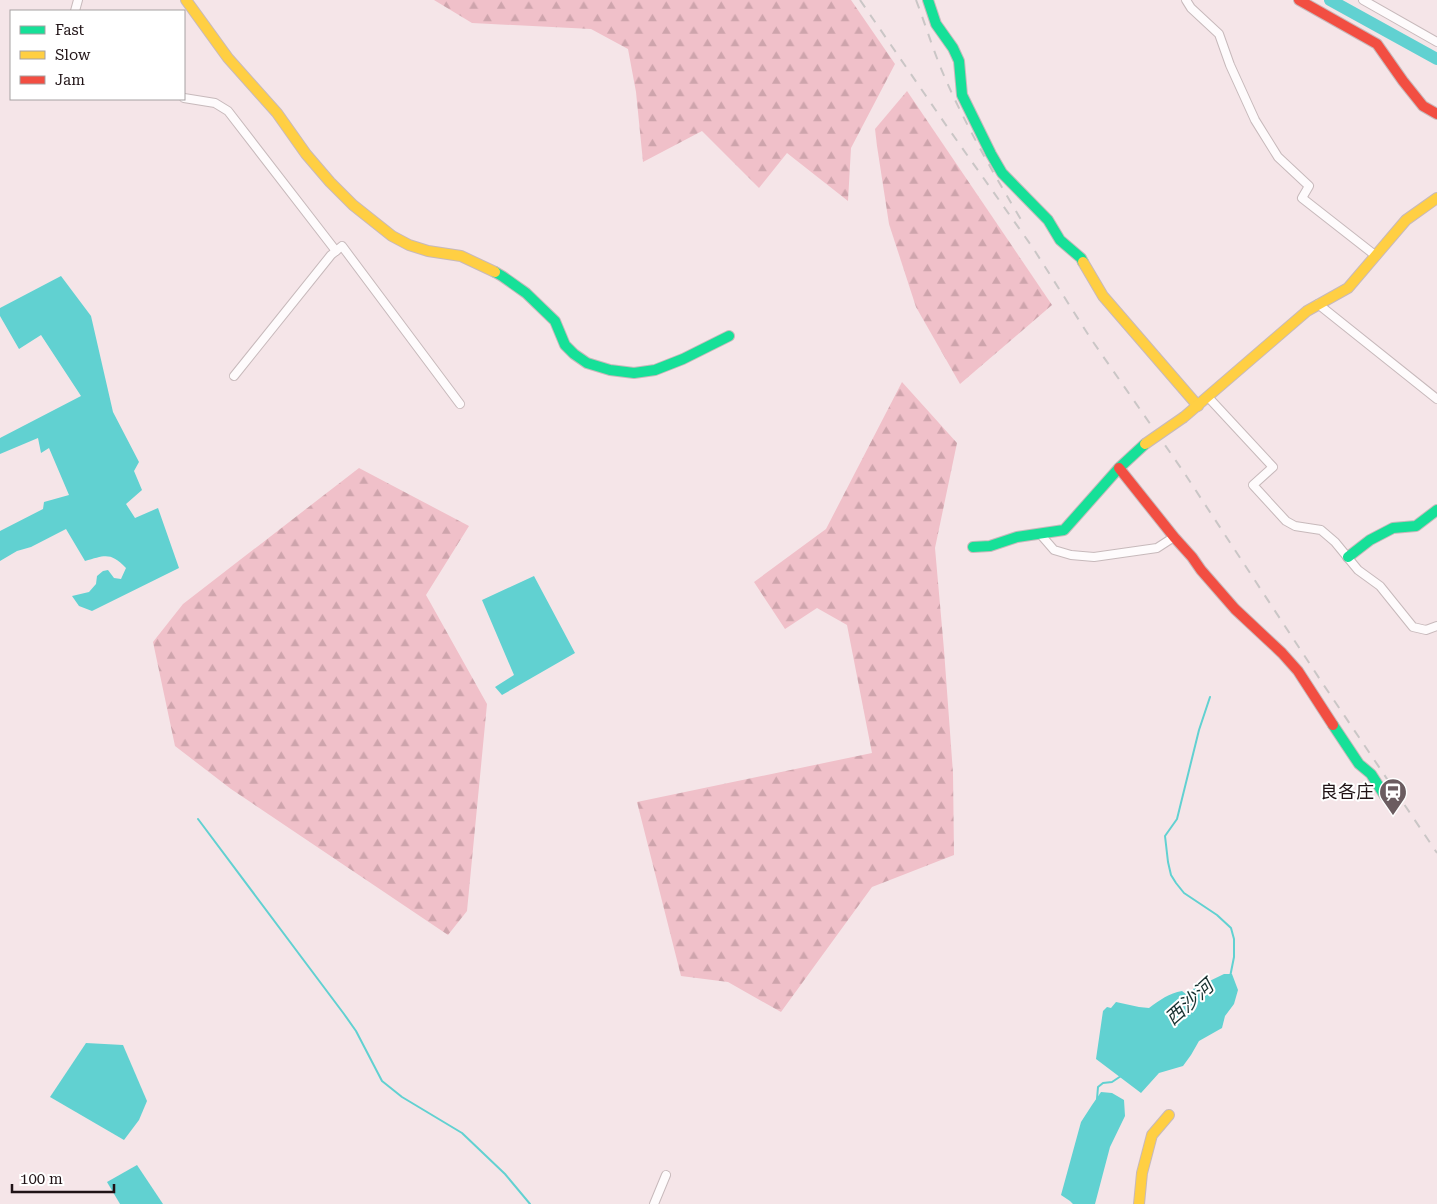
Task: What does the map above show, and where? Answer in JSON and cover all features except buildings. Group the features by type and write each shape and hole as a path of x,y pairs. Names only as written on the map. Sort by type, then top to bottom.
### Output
{"street":[{"path":"186,0 228,58 277,113 306,154 353,205 392,236 409,245 428,251 460,256 502,276 520,288 555,321 565,345 587,363 610,370 634,373 655,370 683,359 729,336"},
{"path":"928,0 936,24 953,48 959,61 962,94 1002,173 1048,220 1060,240 1081,258 1103,296 1198,406"},
{"path":"1186,0 1191,8 1219,34 1230,65 1255,120 1278,157 1309,186 1302,198 1376,256"},
{"path":"1299,0 1377,44 1423,106 1437,114"},
{"path":"1363,0 1437,42"},
{"path":"185,98 215,103 228,112 336,251"},
{"path":"973,547 990,546 1017,537 1064,530 1119,468 1145,444 1198,406 1306,311 1348,288 1406,220 1437,198"},
{"path":"234,376 331,255 342,246 460,404"},
{"path":"1318,304 1437,399"},
{"path":"1208,397 1273,467 1253,485 1286,521 1295,526 1320,530 1335,542 1358,570 1380,586 1413,627 1426,630 1437,626"},
{"path":"1119,468 1198,565 1200,570 1235,609 1282,653 1298,671 1359,764 1371,774 1384,796"},
{"path":"1348,557 1370,540 1393,528 1416,526 1437,510"},
{"path":"1040,535 1054,550 1071,556 1094,557 1157,548 1174,537"},
{"path":"1139,1204 1142,1173 1152,1135 1169,1115"},
{"path":"654,1204 666,1175"}],"green space":[{"path":"434,0 851,0 895,64 851,148 848,201 787,153 759,188 702,131 643,162 636,92 628,49 591,29 472,23"},
{"path":"907,91 1052,305 960,384 916,307 889,224 875,129"},
{"path":"902,382 957,443 935,548 953,773 954,855 872,887 781,1012 728,982 681,976 637,802 872,753 847,625 817,608 785,629 754,582 826,529"},
{"path":"359,468 469,526 426,595 487,704 467,911 448,935 231,789 175,746 153,642 183,604"}],"water":[{"path":"61,276 91,316 113,412 139,462 134,471 142,490 126,504 135,518 158,508 179,568 92,611 79,606 72,596 89,592 96,584 97,576 103,571 108,570 114,578 121,579 126,568 116,559 107,556 85,561 66,529 31,547 17,551 0,561 0,531 43,509 44,502 69,495 49,448 41,453 38,438 0,454 0,438 81,396 41,335 19,349 0,316 0,308"},
{"path":"534,576 575,653 502,695 495,687 514,675 482,600"},
{"path":"1224,974 1232,974 1238,990 1234,1004 1225,1016 1222,1028 1199,1041 1183,1066 1159,1073 1141,1093 1096,1059 1103,1011 1107,1007 1111,1008 1116,1002 1149,1008 1173,993 1182,991 1187,995 1193,995 1193,989"},
{"path":"86,1043 123,1045 147,1101 139,1120 124,1140 50,1097"},
{"path":"1101,1092 1112,1093 1124,1100 1125,1116 1110,1147 1095,1204 1073,1204 1061,1195 1081,1122"},
{"path":"137,1165 163,1204 120,1204 107,1182"}],"waterway":[{"path":"1330,0 1437,59"},
{"name":"西沙河","path":"1210,697 1199,730 1177,819 1165,836 1171,875 1176,883 1184,893 1217,915 1231,928 1234,939 1234,957 1230,977"},
{"path":"198,819 356,1031 382,1081 402,1097 462,1133 505,1174 530,1204"},
{"name":"西沙河","path":"1097,1099 1098,1087 1103,1083 1112,1082 1121,1076"}],"railway":[{"path":"860,0 1033,248 1091,339 1183,471 1437,853"},
{"path":"916,0 937,59 954,97 982,152 1023,223"}],"traffic: fast":[{"path":"928,0 936,24 953,48 959,61 962,95 1002,173 1048,220 1060,240 1081,258 1083,262"},
{"path":"495,272 526,293 555,321 565,345 574,354 587,363 610,370 634,373 655,370 683,359 729,336"},
{"path":"973,547 990,546 1017,537 1064,530 1119,468 1145,444"},
{"path":"1348,557 1370,540 1393,528 1416,526 1437,510"},
{"path":"1333,725 1359,764 1371,774 1385,796"}],"traffic: slow":[{"path":"186,0 228,58 277,113 306,154 353,205 392,236 409,245 428,251 461,256 495,272"},
{"path":"1184,417 1307,311 1348,288 1406,220 1437,198"},
{"path":"1083,262 1103,296 1198,406"},
{"path":"1145,444 1184,417"},
{"path":"1139,1204 1142,1173 1152,1135 1169,1115"}],"traffic: jam":[{"path":"1299,0 1377,44 1423,106 1437,114"},
{"path":"1119,468 1235,609 1282,653 1298,671 1333,725"}],"place":[{"name":"良各庄","path":"1393,816"}]}
